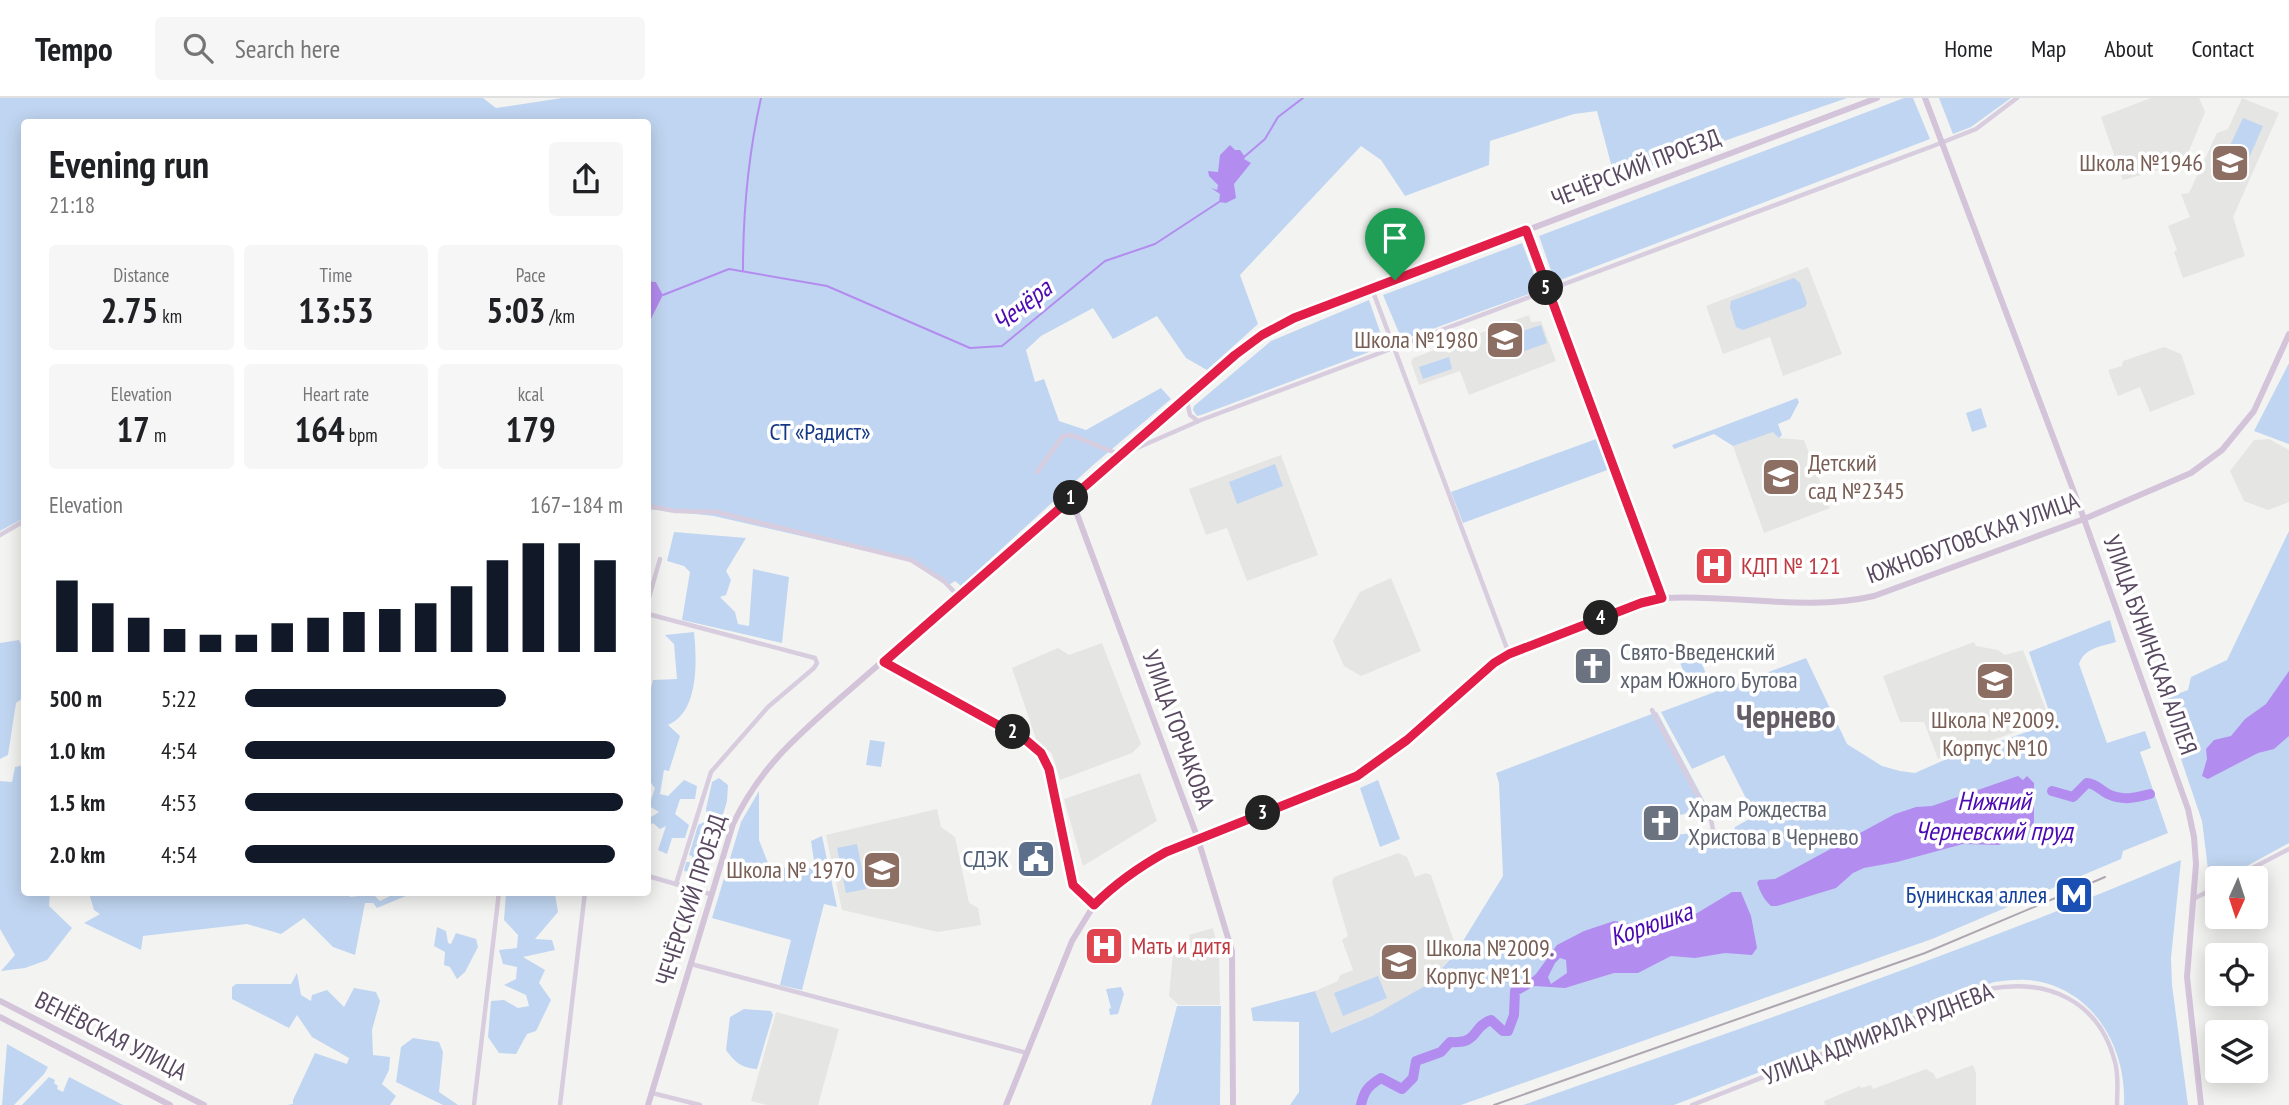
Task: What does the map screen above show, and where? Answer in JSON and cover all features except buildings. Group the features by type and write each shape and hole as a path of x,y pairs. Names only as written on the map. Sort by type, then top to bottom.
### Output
{"street":[{"name":"ЧЕЧЁРСКИЙ ПРОЕЗД","path":"648,1105 733,824 747,795 763,772 802,732 1186,397 1262,335 1294,318 1877,98"},
{"name":"УЛИЦА БУНИНСКАЯ АЛЛЕЯ","path":"1925,98 2084,519 2188,808 2196,854 2187,977 2201,1105"},
{"path":"1037,472 1066,435 1121,455 1164,435 1375,354 1976,129 2017,98"},
{"path":"1526,230 1662,598"},
{"path":"1372,289 1509,654"},
{"name":"ЮЖНОБУТОВСКАЯ УЛИЦА","path":"1006,1105 1072,941 1094,905 1114,885 1137,868 1198,839 1357,776 1407,740 1494,663 1509,654 1641,603 1662,598 1706,597 1823,603 1855,600 1910,584 2084,519 2191,473 2222,450 2254,411 2289,334"},
{"path":"1186,397 1189,415 1199,422"},
{"name":"УЛИЦА ГОРЧАКОВА","path":"1071,498 1198,839 1233,951 1233,1105"},
{"path":"651,507 675,511 716,512 911,560 944,581 958,596"},
{"path":"0,535 21,523"},
{"path":"651,590 660,559"},
{"path":"651,615 815,658 817,663 768,707 711,772 676,884"},
{"path":"884,662 1027,741 1041,753 1049,769 1073,885 1094,905"},
{"path":"1652,710 1711,820 1714,834"},
{"path":"2256,866 2289,849"},
{"path":"651,877 710,894"},
{"path":"2193,900 2205,894"},
{"path":"474,1105 499,896"},
{"path":"560,1105 584,896"},
{"path":"690,964 1027,1053"},
{"name":"УЛИЦА АДМИРАЛА РУДНЕВА","path":"1692,1105 1988,989 2023,985 2051,990 2067,998 2093,1019 2116,1064 2117,1105"},
{"name":"ВЕНЁВСКАЯ УЛИЦА","path":"0,1001 204,1105"},
{"path":"0,1010 6,1006 14,1007"},
{"name":"ВЕНЁВСКАЯ УЛИЦА","path":"0,1017 170,1105"},
{"path":"0,1027 13,1024"},
{"path":"651,1093 700,1105"}],"shaded area":[{"path":"2151,98 2199,98 2205,112 2184,163 2123,180 2101,117"},
{"name":"Школа №1946","path":"2242,98 2279,113 2233,217 2245,256 2183,278 2168,226 2190,217 2181,194 2189,193 2217,133 2228,129"},
{"path":"1808,267 1842,354 1783,376 1770,337 1723,354 1706,306"},
{"name":"Школа №1980","path":"1529,315 1531,322 1541,321 1556,361 1469,395 1460,371 1419,385 1411,362 1413,358"},
{"path":"2164,347 2181,354 2195,394 2150,412 2140,387 2118,396 2108,370 2122,366 2123,361"},
{"name":"Детский сад №2345","path":"1773,431 1779,438 1804,440 1830,508 1764,533 1733,446"},
{"path":"2269,439 2289,450 2289,502 2268,510 2244,501 2230,471 2254,440"},
{"path":"1281,455 1318,555 1247,581 1227,528 1206,535 1189,489"},
{"path":"1391,578 1421,651 1361,676 1344,666 1333,641 1360,592"},
{"name":"Школа №2009. Корпус №10","path":"1974,642 1976,646 1998,650 2005,655 2023,650 2050,720 1938,759 1924,722 1900,722 1883,676"},
{"path":"1102,643 1141,744 1132,753 1060,780 1052,754 1036,739 1012,668 1058,648 1069,655"},
{"path":"1140,773 1157,821 1083,866 1064,799"},
{"name":"Школа № 1970","path":"937,809 941,827 955,837 969,903 978,908 981,925 938,932 842,910 826,835"},
{"name":"Школа №2009. Корпус №11","path":"1398,853 1407,857 1415,877 1426,873 1431,875 1457,950 1425,987 1372,1016 1330,1033 1315,991 1338,981 1340,975 1353,970 1342,940 1348,936 1332,882 1334,877"},
{"path":"1213,928 1219,954 1220,1005 1179,1005 1169,996 1173,953 1192,950 1189,935"},
{"path":"776,1012 839,1029 818,1105 767,1105 751,1101"},
{"path":"1973,1065 1976,1073 1976,1105 1825,1105 1824,1101 1860,1086 1871,1085 1873,1089 1926,1069 1934,1074 1936,1079"}],"green space":[{"name":"СТ «Радист»","path":"0,98 483,98 496,108 562,98 1847,98 1615,179 1597,111 1574,114 1490,141 1489,165 1405,196 1381,160 1361,146 1240,275 1258,324 1207,370 1186,358 1157,316 1113,339 1093,308 1041,336 1026,350 1035,382 1044,379 1059,421 1086,430 1161,388 1171,399 1092,466 961,586 955,581 947,586 910,561 714,516 651,509 651,319 663,295 656,282 651,281 651,119 21,119 21,520 0,531"},
{"path":"1904,98 1913,98 1930,139 1555,282 1539,236"},
{"path":"1939,98 2011,98 1971,127 1953,134"},
{"path":"2243,118 2263,126 2245,167 2224,158"},
{"path":"1522,243 1540,290 1402,340 1383,295"},
{"path":"1794,278 1800,283 1807,303 1805,307 1743,330 1736,327 1730,307 1731,301"},
{"path":"1369,300 1385,346 1201,415 1197,416 1193,410 1194,406 1271,341"},
{"path":"1541,325 1547,343 1516,354 1510,335"},
{"path":"1449,357 1452,369 1423,379 1419,367"},
{"path":"2289,363 2289,444 2254,431"},
{"path":"1797,398 1799,402 1790,419 1778,424 1782,435 1779,438 1773,432 1733,446 1714,434 1674,449 1672,445"},
{"path":"1981,408 1987,427 1972,432 1966,413"},
{"path":"1599,438 1610,469 1463,523 1451,492"},
{"path":"1275,464 1283,486 1237,504 1229,482"},
{"path":"2289,531 2289,843 2247,866 2208,866 2202,821 2161,700 2188,690 2191,677 2227,660"},
{"path":"674,532 746,538 726,571 731,580 726,595 720,597 735,612 738,624 749,626 753,569 789,577 782,643 682,620 690,572 684,566 667,561"},
{"path":"2110,620 2116,642 2089,651 2079,664 2107,743 2145,731 2151,748 2140,752 2168,833 2123,851 2121,859 1932,939 1461,1105 1290,1105 1299,1092 1299,1022 1253,1021 1251,1008 1315,991 1331,1033 1372,1016 1425,986 1455,954 1503,876 1499,783 1496,773 1657,712 1707,806 1681,815 1674,810 1657,814 1648,822 1655,837 1693,833 1696,840 1701,841 1733,835 1735,827 1755,816 1724,755 1692,769 1661,712 1806,658 1847,744 1882,766 1915,773 2053,723 2029,652"},
{"path":"694,632 696,657 691,698 686,709 668,725 680,736 669,771 664,770 660,794 668,796 684,780 697,786 695,799 680,799 675,814 689,825 685,838 672,838 667,854 658,850 666,826 660,829 653,823 651,825 651,817 659,812 651,807 655,788 651,782 651,690 653,680 677,679 674,644 665,635"},
{"path":"19,640 21,644 21,699 16,703 8,755 0,759 0,643"},
{"path":"1696,647 1708,680 1689,687 1677,654"},
{"path":"870,740 885,742 881,767 866,765"},
{"path":"21,766 21,896 50,896 49,906 72,928 47,960 25,968 1,971 15,955 0,929 0,781 12,782 15,767"},
{"path":"719,778 728,785 727,801 705,875 700,879 694,873 684,871 686,862 691,862 692,856 689,855 698,825 708,820 706,809 712,782"},
{"path":"1378,780 1400,839 1380,847 1360,788"},
{"path":"759,791 759,840 768,863 797,871 815,867 811,841 822,836 837,907 824,904 802,990 780,985 791,940 712,918 741,822"},
{"path":"857,844 866,889 846,893 837,848"},
{"path":"2181,860 2171,958 2172,985 2188,1105 2124,1105 2119,1061 2101,1022 2087,1006 2070,993 2050,984 2019,980 1994,982 1674,1105 1523,1105 1937,957"},
{"path":"90,896 375,896 380,901 390,896 406,896 377,908 373,903 365,903 355,955 333,947 304,918 281,934 247,924 143,936 141,950 84,923 100,914 94,910"},
{"path":"506,896 555,896 558,912 535,939 552,940 555,950 523,957 545,970 539,983 551,1000 536,1031 527,1034 516,1054 499,1053 488,1037 491,1001 504,1000 518,1008 529,1006 526,995 504,985 516,979 517,967 503,964 499,950 517,948 518,935 504,920"},
{"path":"437,927 446,931 448,943 451,944 456,933 476,939 478,947 465,972 457,979 450,967 444,965 445,952 434,946"},
{"path":"297,973 301,995 311,1001 312,995 327,990 344,1007 354,988 376,992 380,1001 372,1030 373,1055 390,1057 389,1070 382,1084 396,1096 390,1105 287,1105 293,1104 315,1053 347,1064 349,1058 312,1037 297,1015 289,1028 232,999 232,987 236,984 291,984"},
{"path":"1378,976 1387,998 1343,1016 1334,993"},
{"path":"1121,987 1124,994 1118,1014 1110,1015 1106,989"},
{"path":"1177,1006 1221,1006 1220,1105 1151,1105"},
{"path":"744,1009 771,1011 773,1015 757,1069 739,1064 726,1050 730,1017"},
{"path":"413,1038 439,1042 443,1052 439,1092 458,1105 443,1105 396,1082 401,1047"},
{"path":"7,1044 48,1067 14,1105 2,1105"},
{"path":"49,1077 55,1080 57,1089 63,1092 69,1077 123,1105 22,1105"}],"water":[{"path":"1230,145 1235,150 1240,150 1244,159 1251,163 1234,184 1236,198 1226,203 1219,202 1220,194 1211,188 1217,190 1218,185 1208,171 1218,172 1220,155"},
{"path":"651,281 656,282 663,295 651,319"},
{"path":"2289,671 2289,736 2274,749 2258,753 2208,779 2202,776 2207,759 2206,749 2214,740 2231,736 2245,719 2266,704"},
{"name":"Нижний Черневский пруд","path":"2018,776 2023,780 2027,776 2034,783 2034,822 2031,827 1999,845 1963,844 1864,868 1853,873 1836,888 1777,906 1771,906 1759,889 1759,880 1775,879 1895,814 1916,807 1932,806"},
{"path":"1732,892 1741,892 1751,916 1757,948 1752,955 1725,953 1695,958 1671,956 1638,973 1614,973 1565,988 1535,986 1515,991 1536,974 1557,945 1584,931 1614,921 1660,928 1679,924","holes":["1560,958 1566,960 1567,973 1551,984 1548,977 1555,963"]}],"waterway":[{"path":"743,270 747,184 761,98"},
{"name":"Чечёра","path":"1244,157 1265,139 1278,117 1303,98"},
{"name":"Чечёра","path":"663,295 729,269 827,286 970,348 1002,346 1105,261 1155,244 1219,202"},
{"name":"Корюшка","path":"2052,791 2073,797 2087,783 2119,798 2150,794"},
{"name":"Корюшка","path":"1361,1105 1367,1089 1381,1078 1402,1089 1413,1078 1416,1061 1441,1052 1450,1042 1471,1038 1485,1023 1491,1020 1503,1031 1508,1031 1514,1015 1515,991 1526,985"}],"railway":[{"path":"1494,1105 1925,953 2105,877"}],"place":[{"name":"Школа №1946","path":"2230,163"},
{"name":"Школа №1980","path":"1505,340"},
{"name":"Детский сад №2345","path":"1781,477"},
{"name":"КДП № 121","path":"1714,566"},
{"name":"Свято-Введенский храм Южного Бутова","path":"1593,666"},
{"name":"Школа №2009. Корпус №10","path":"1995,681"},
{"name":"Храм Рождества Христова в Чернево","path":"1661,823"},
{"name":"СДЭК","path":"1036,859"},
{"name":"Школа № 1970","path":"882,870"},
{"name":"Бунинская аллея","path":"2074,895"},
{"name":"Мать и дитя","path":"1104,946"},
{"name":"Школа №2009. Корпус №11","path":"1399,962"}],"district":[{"name":"Чернево","path":"1786,717"}],"route":[{"path":"1526,230 1662,598 1641,603 1509,654 1494,663 1407,740 1357,776 1166,852 1137,868 1114,885 1094,905 1073,885 1049,769 1041,753 1027,741 884,662 1235,355 1262,335 1294,318 1395,280 1526,230"}]}
